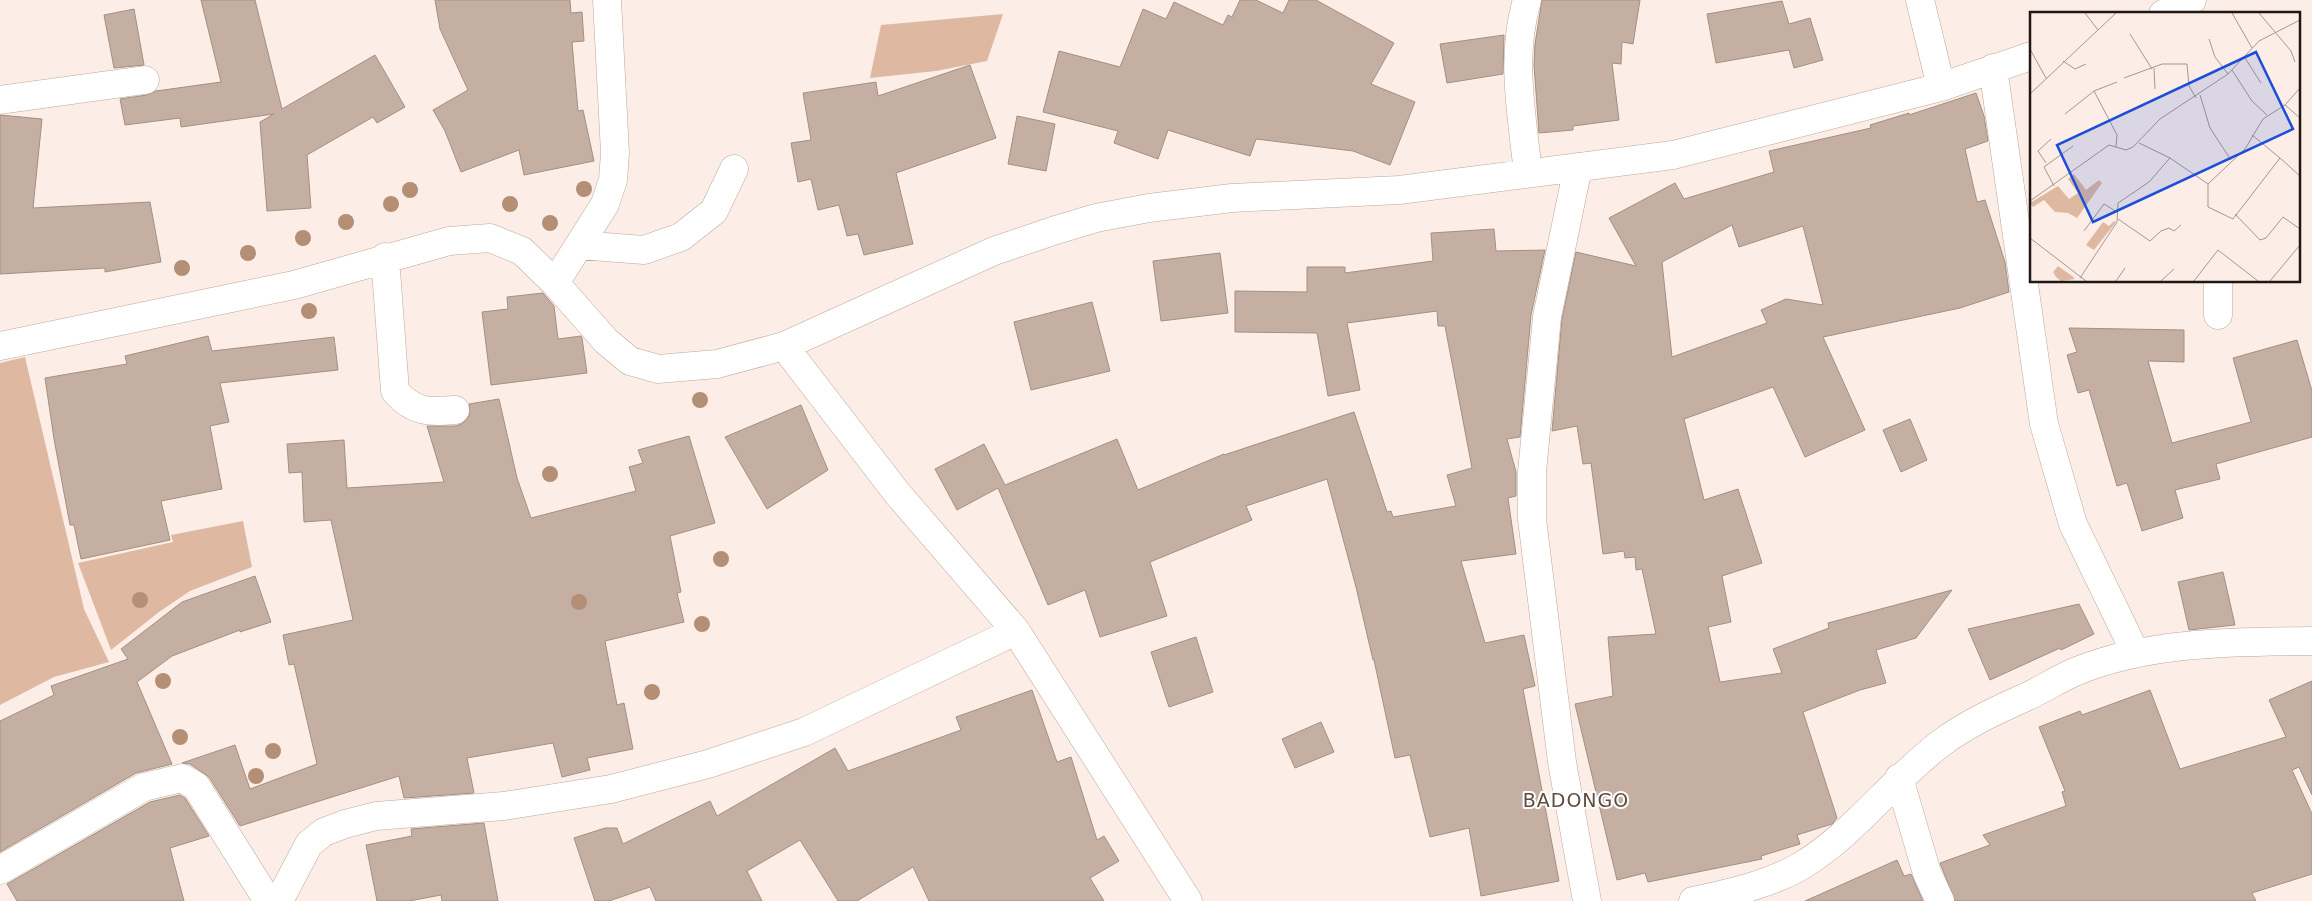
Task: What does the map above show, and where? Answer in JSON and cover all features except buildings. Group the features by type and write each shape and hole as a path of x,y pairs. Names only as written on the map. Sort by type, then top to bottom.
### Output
{"street":[{"path":"555,283 604,204 614,180 615,153 607,0"},
{"path":"1527,0 1517,51 1528,173"},
{"path":"1920,0 1941,87"},
{"path":"0,346 294,284 449,240 490,238 522,251 555,283 606,341 630,361 658,370 717,364 784,346 994,251 1096,218 1149,208 1232,198 1398,190 1673,155 1941,87 2030,56"},
{"path":"1992,68 2049,448 2073,524 2135,652"},
{"path":"0,100 145,80"},
{"path":"1578,167 1547,317 1533,462 1532,519 1562,762 1587,901"},
{"path":"579,245 644,250 681,237 714,211 734,169"},
{"path":"385,257 395,391 404,402 428,412 456,410"},
{"path":"2218,282 2218,315"},
{"path":"784,346 897,493 1016,631 1188,901"},
{"path":"279,901 309,844 324,832 345,824 376,816 504,806 582,794 611,789 708,764 804,732 1016,631"},
{"path":"1693,901 1739,891 1801,866 1835,840 1899,778 1941,743 1988,714 2077,671 2135,652 2230,642 2312,641"},
{"path":"0,870 144,787 182,778 196,786 268,901"},
{"path":"1899,778 1928,873 1940,901"}],"shaded area":[{"path":"1003,14 987,61 936,71 870,78 881,25"},
{"path":"25,357 84,609 109,662 54,677 0,705 0,363"},
{"path":"243,521 252,567 190,591 159,612 111,650 78,563 173,542 171,535"}],"district":[{"name":"BADONGO","path":"1576,800"}]}
